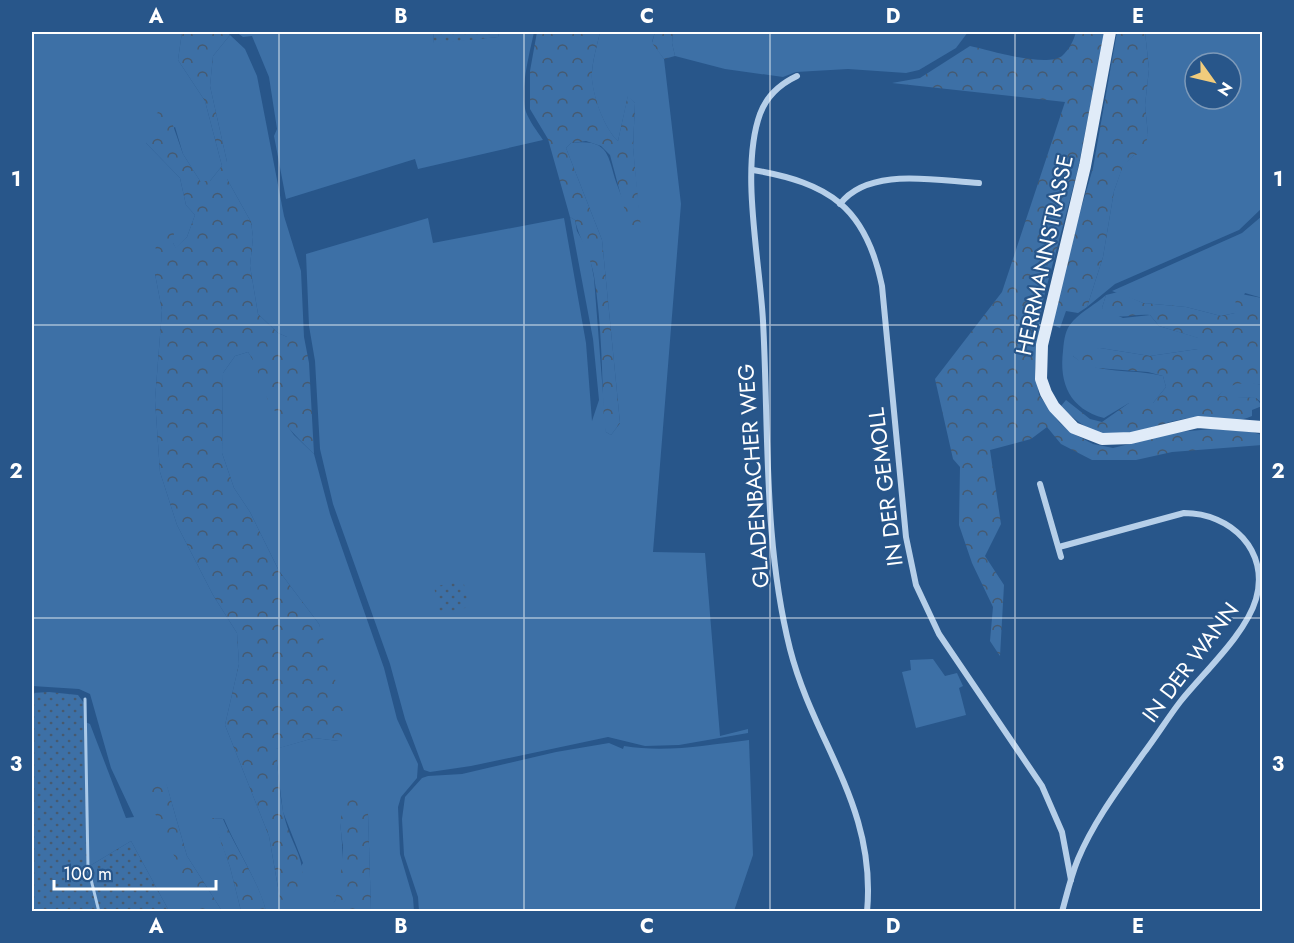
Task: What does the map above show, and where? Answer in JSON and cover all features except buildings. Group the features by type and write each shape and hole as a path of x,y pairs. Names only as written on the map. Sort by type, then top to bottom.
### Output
{"street":[{"name":"HERRMANNSTRASSE","path":"1110,32 1085,166 1042,345 1041,379 1046,393 1053,406 1074,428 1102,440 1131,438 1198,422 1263,427"},
{"name":"GLADENBACHER WEG","path":"797,76 776,88 760,113 754,142 753,212 763,322 769,515 780,602 797,671 854,801 866,856 867,912"},
{"name":"IN DER GEMOLL","path":"753,170 812,183 840,204 861,228 871,248 880,276 906,537 916,585 939,634 1042,786 1062,832 1071,880"},
{"path":"840,204 853,190 875,181 980,183"},
{"path":"1041,484 1061,557"},
{"name":"IN DER WANN","path":"1059,547 1184,513 1195,513 1212,516 1237,530 1251,548 1259,577 1257,598 1250,614 1178,705 1106,807 1080,854 1062,912"}],"green space":[{"path":"32,32 182,32 178,60 205,101 222,166 210,181 200,181 183,154 175,127 146,143 180,178 186,205 195,215 187,237 176,249 173,243 155,274 162,310 155,400 160,472 177,525 213,595 237,633 239,664 225,725 269,836 280,899 303,863 283,812 275,749 314,738 339,741 319,624 279,571 250,512 234,488 222,453 223,373 235,356 248,352 258,367 269,400 294,435 314,454 330,514 384,668 397,719 418,764 417,778 401,797 398,807 400,854 413,898 414,911 371,911 368,814 340,823 342,874 338,894 330,907 324,911 266,911 258,889 224,819 213,818 230,867 241,911 222,911 187,856 166,783 199,911 169,911 131,841 88,867 83,721 90,724 126,818 134,817 111,768 90,694 79,689 32,686"},
{"path":"182,32 227,32 230,35 213,56 210,86 227,162 227,179 251,222 253,237 250,266 258,314 278,333 287,337 304,337 309,363 314,454 272,407 248,352 235,356 223,373 222,453 234,488 250,512 279,571 319,624 344,710 345,730 339,741 314,738 276,749 283,811 302,865 301,889 297,906 280,899 269,836 225,725 239,664 237,633 213,595 177,525 160,472 155,400 162,310 155,274 156,230 175,223 173,243 176,248 187,237 195,215 186,205 180,178 146,143 150,123 158,112 169,114 183,154 200,181 210,181 222,166 205,101 178,60"},
{"path":"236,32 434,32 433,43 498,37 499,32 534,32 526,72 524,104 526,112 543,140 418,169 415,159 286,199 274,136 277,129 269,77 252,36 243,37"},
{"path":"434,32 499,32 498,37 433,44"},
{"path":"537,32 600,32 592,68 593,87 604,121 618,141 628,95 635,103 633,147 642,239 636,241 629,226 610,155 601,146 586,141 571,143 566,148 602,240 620,423 611,435 606,432 604,424 600,331 592,268 575,220 570,217 548,139 530,109 530,71"},
{"path":"600,32 655,32 652,42 664,59 681,204 653,552 705,553 720,736 748,729 748,733 679,745 645,746 608,737 471,766 430,772 424,770 405,719 390,664 333,504 320,449 315,361 309,326 306,254 428,218 433,243 564,218 586,343 592,421 599,400 593,339 570,217 575,220 577,231 589,252 594,278 606,432 611,435 620,423 602,240 566,148 571,143 584,142 601,147 606,152 620,193 641,239 633,147 635,103 628,96 618,141 604,121 593,88 592,68"},
{"path":"655,32 673,32 672,43 675,56 664,59 652,43"},
{"path":"673,32 968,32 956,48 919,70 906,73 848,69 796,72 783,77 725,69 675,56 672,43"},
{"path":"1076,32 1105,32 1077,173 1042,304 1035,369 1039,395 1059,422 1070,432 1093,444 1113,448 1178,432 1212,429 1262,435 1262,445 1172,452 1136,460 1092,460 1061,444 1047,427 1031,439 990,450 1001,524 985,556 1004,585 1000,656 990,641 993,607 972,563 959,525 960,467 953,459 935,379 1002,292 1065,102 892,83 920,78 970,46 1031,59 1054,59 1067,51"},
{"path":"1117,32 1145,32 1149,69 1145,105 1148,135 1143,155 1134,155 1123,166 1114,191 1103,257 1087,307 1078,313 1066,311 1060,328 1051,324 1061,277 1093,168"},
{"path":"1145,32 1262,32 1262,208 1239,230 1115,284 1087,307 1103,257 1114,191 1123,165 1134,155 1148,135 1145,105 1149,69"},
{"path":"230,35 245,49 257,76 284,216 301,271 304,337 287,337 278,333 258,314 250,266 253,237 251,222 227,179 227,162 210,86 213,56"},
{"path":"1262,216 1262,298 1245,293 1235,313 1221,316 1186,307 1143,303 1112,291 1242,233"},
{"path":"1118,292 1143,303 1186,307 1221,316 1235,313 1236,293 1262,298 1262,385 1249,383 1233,385 1218,396 1256,398 1262,406 1252,410 1252,416 1245,419 1198,417 1177,420 1126,434 1111,435 1096,431 1079,422 1061,406 1066,400 1090,419 1102,422 1129,403 1153,403 1166,387 1163,376 1148,372 1084,365 1073,356 1075,349 1100,348 1150,356 1198,349 1198,338 1159,326 1150,315 1118,316 1107,313 1102,308 1106,295"},
{"path":"1106,295 1102,308 1123,318 1150,315 1159,326 1199,338 1198,349 1150,356 1100,348 1073,356 1104,369 1163,376 1166,387 1153,403 1129,403 1104,418 1092,414 1075,402 1065,384 1062,363 1064,339 1070,324"},
{"path":"1243,381 1262,385 1262,403 1256,398 1217,397 1226,387"},
{"path":"463,580 469,607 440,614 434,587"},
{"path":"933,659 945,676 957,673 963,686 959,688 966,715 916,728 902,672 911,670 910,660"},
{"path":"32,693 78,695 84,703 88,867 131,841 169,911 35,911 32,901"},
{"path":"749,740 753,855 734,911 419,911 418,897 404,855 402,819 405,797 422,778 462,774 556,752 609,743 623,749 624,746 655,749"},
{"path":"166,783 187,856 222,911 199,911 148,798 152,785"},
{"path":"360,787 368,814 371,911 324,911 335,901 341,871 343,848 340,823 344,801"},
{"path":"212,818 223,819 258,889 266,911 241,911 230,867"}],"waterway":[{"path":"85,699 88,867 99,912"}]}
